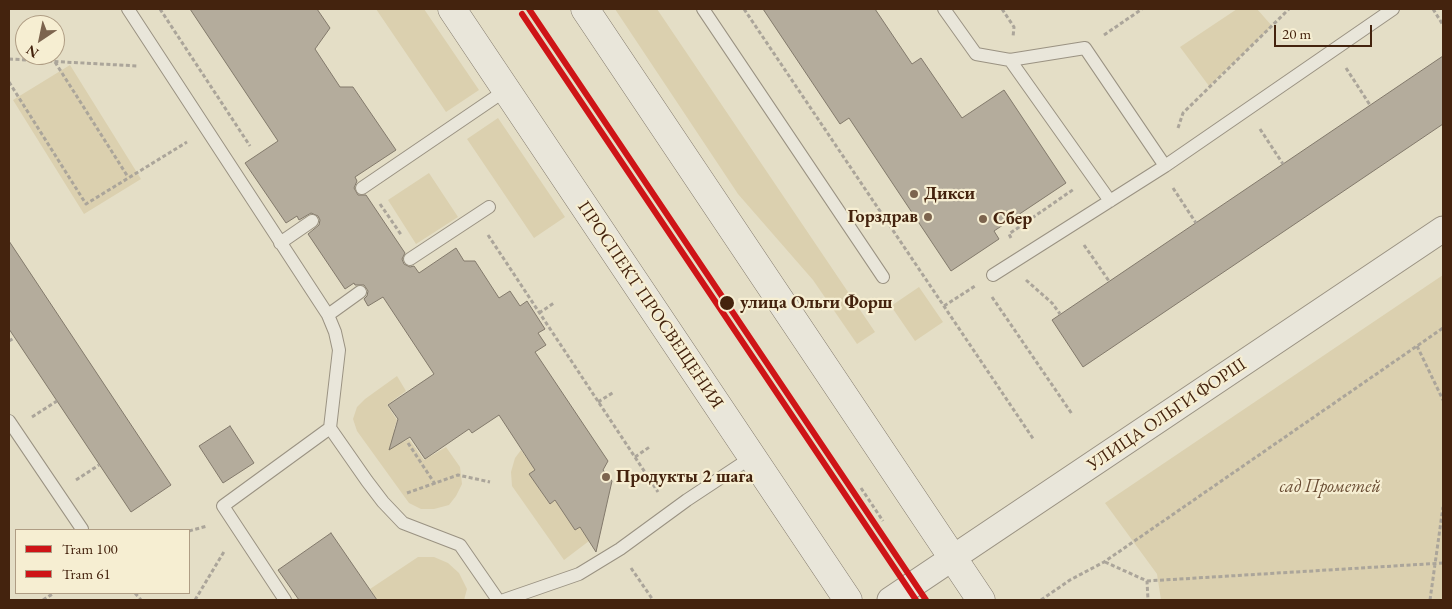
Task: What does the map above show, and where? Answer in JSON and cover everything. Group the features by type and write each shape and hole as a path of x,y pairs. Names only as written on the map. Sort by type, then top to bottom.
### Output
{"main road":[{"name":"ПРОСПЕКТ ПРОСВЕЩЕНИЯ","path":"452,9 848,600"},
{"path":"585,9 981,600"}],"street":[{"name":"УЛИЦА ОЛЬГИ ФОРШ","path":"890,600 1443,230"}],"lane":[{"path":"128,9 328,315 335,332 339,350 330,428 383,502 403,523 460,545 498,600"},
{"path":"703,9 883,277"},
{"path":"944,9 976,54 1010,60 1085,48 1163,167"},
{"path":"987,279 1163,167 1393,9"},
{"path":"1010,60 1110,201"},
{"path":"365,187 506,90"},
{"path":"412,257 489,206"},
{"path":"280,243 312,221"},
{"path":"328,315 360,292"},
{"path":"9,421 82,529"},
{"path":"285,600 222,506 330,428"},
{"path":"504,600 579,574 620,549 687,500 752,457"}],"path":[{"path":"160,9 250,146"},
{"path":"744,9 1034,440"},
{"path":"1085,48 1142,9"},
{"path":"1196,223 1163,167 1183,113 1289,9"},
{"path":"1433,9 1443,25"},
{"path":"1334,49 1370,105"},
{"path":"65,63 166,68"},
{"path":"56,65 128,177"},
{"path":"9,82 86,204 207,130"},
{"path":"1246,110 1283,164"},
{"path":"1022,257 1009,234 1080,185"},
{"path":"365,187 412,257"},
{"path":"486,233 659,493"},
{"path":"1008,265 1052,303 1060,314"},
{"path":"944,306 987,279 1072,414"},
{"path":"539,313 554,303"},
{"path":"1041,600 1070,580 1104,562 1443,328"},
{"path":"9,341 14,338"},
{"path":"1417,346 1443,400"},
{"path":"598,402 614,392"},
{"path":"408,443 435,484"},
{"path":"635,457 651,446"},
{"path":"383,502 458,475 490,482"},
{"path":"860,488 883,520"},
{"path":"1430,600 1443,507"},
{"path":"195,600 237,529"},
{"path":"620,549 653,600"},
{"path":"1104,562 1147,581 1443,563"},
{"path":"1147,581 1148,600"}],"green space":[{"path":"376,9 424,9 479,90 446,112"},
{"path":"615,9 657,9 875,332 857,344 813,280 738,194"},
{"path":"1237,9 1257,9 1272,26 1209,86 1180,47"},
{"path":"70,65 141,179 84,214 13,100"},
{"path":"498,118 565,217 534,238 467,139"},
{"path":"429,173 458,217 416,244 388,200"},
{"name":"сад Прометей","path":"1443,275 1443,600 1161,600 1157,574 1105,503"},
{"path":"919,287 943,322 915,341 891,306"},
{"path":"397,376 406,391 387,405 397,420 394,429 403,442 409,439 424,460 446,447 460,467 462,484 449,505 434,509 421,509 409,503 357,431 353,419 357,407"},
{"path":"521,450 535,470 529,474 549,503 555,500 575,530 580,527 589,541 564,560 512,486 511,472 515,458"},
{"path":"418,557 434,557 448,563 459,573 467,589 464,600 377,600 370,589"}],"building":[{"path":"190,9 317,9 330,28 315,49 340,87 353,87 396,150 355,177 357,181 354,188 358,195 366,195 405,253 402,259 404,264 410,267 414,266 419,273 456,248 464,261 475,261 499,298 510,291 520,306 527,301 545,329 538,333 546,345 535,352 608,461 603,470 612,481 596,552 580,527 575,530 555,500 550,504 529,474 535,470 499,415 472,433 469,429 425,459 410,437 389,450 398,419 388,405 434,374 383,297 368,306 364,299 368,291 364,285 355,285 354,283 345,289 308,234 319,225 320,220 318,216 311,213 299,220 297,216 286,223 245,163 278,141"},
{"path":"763,9 875,9 912,64 921,58 962,118 1004,90 1066,183 994,231 999,239 951,271 849,118 840,124"},
{"path":"1443,56 1443,124 1083,367 1052,320"},
{"path":"9,241 171,485 131,512 9,329"},
{"path":"230,426 254,463 223,483 199,446"},
{"path":"331,533 377,600 299,600 278,570"}],"tram line":[{"name":"100","path":"529,9 926,600"},
{"name":"61","path":"522,14 916,600"}],"place":[{"name":"Дикси","path":"914,194"},
{"name":"Горздрав","path":"928,217"},
{"name":"Сбер","path":"983,219"},
{"name":"улица Ольги Форш","path":"727,303"},
{"name":"Продукты 2 шага","path":"606,477"}]}
